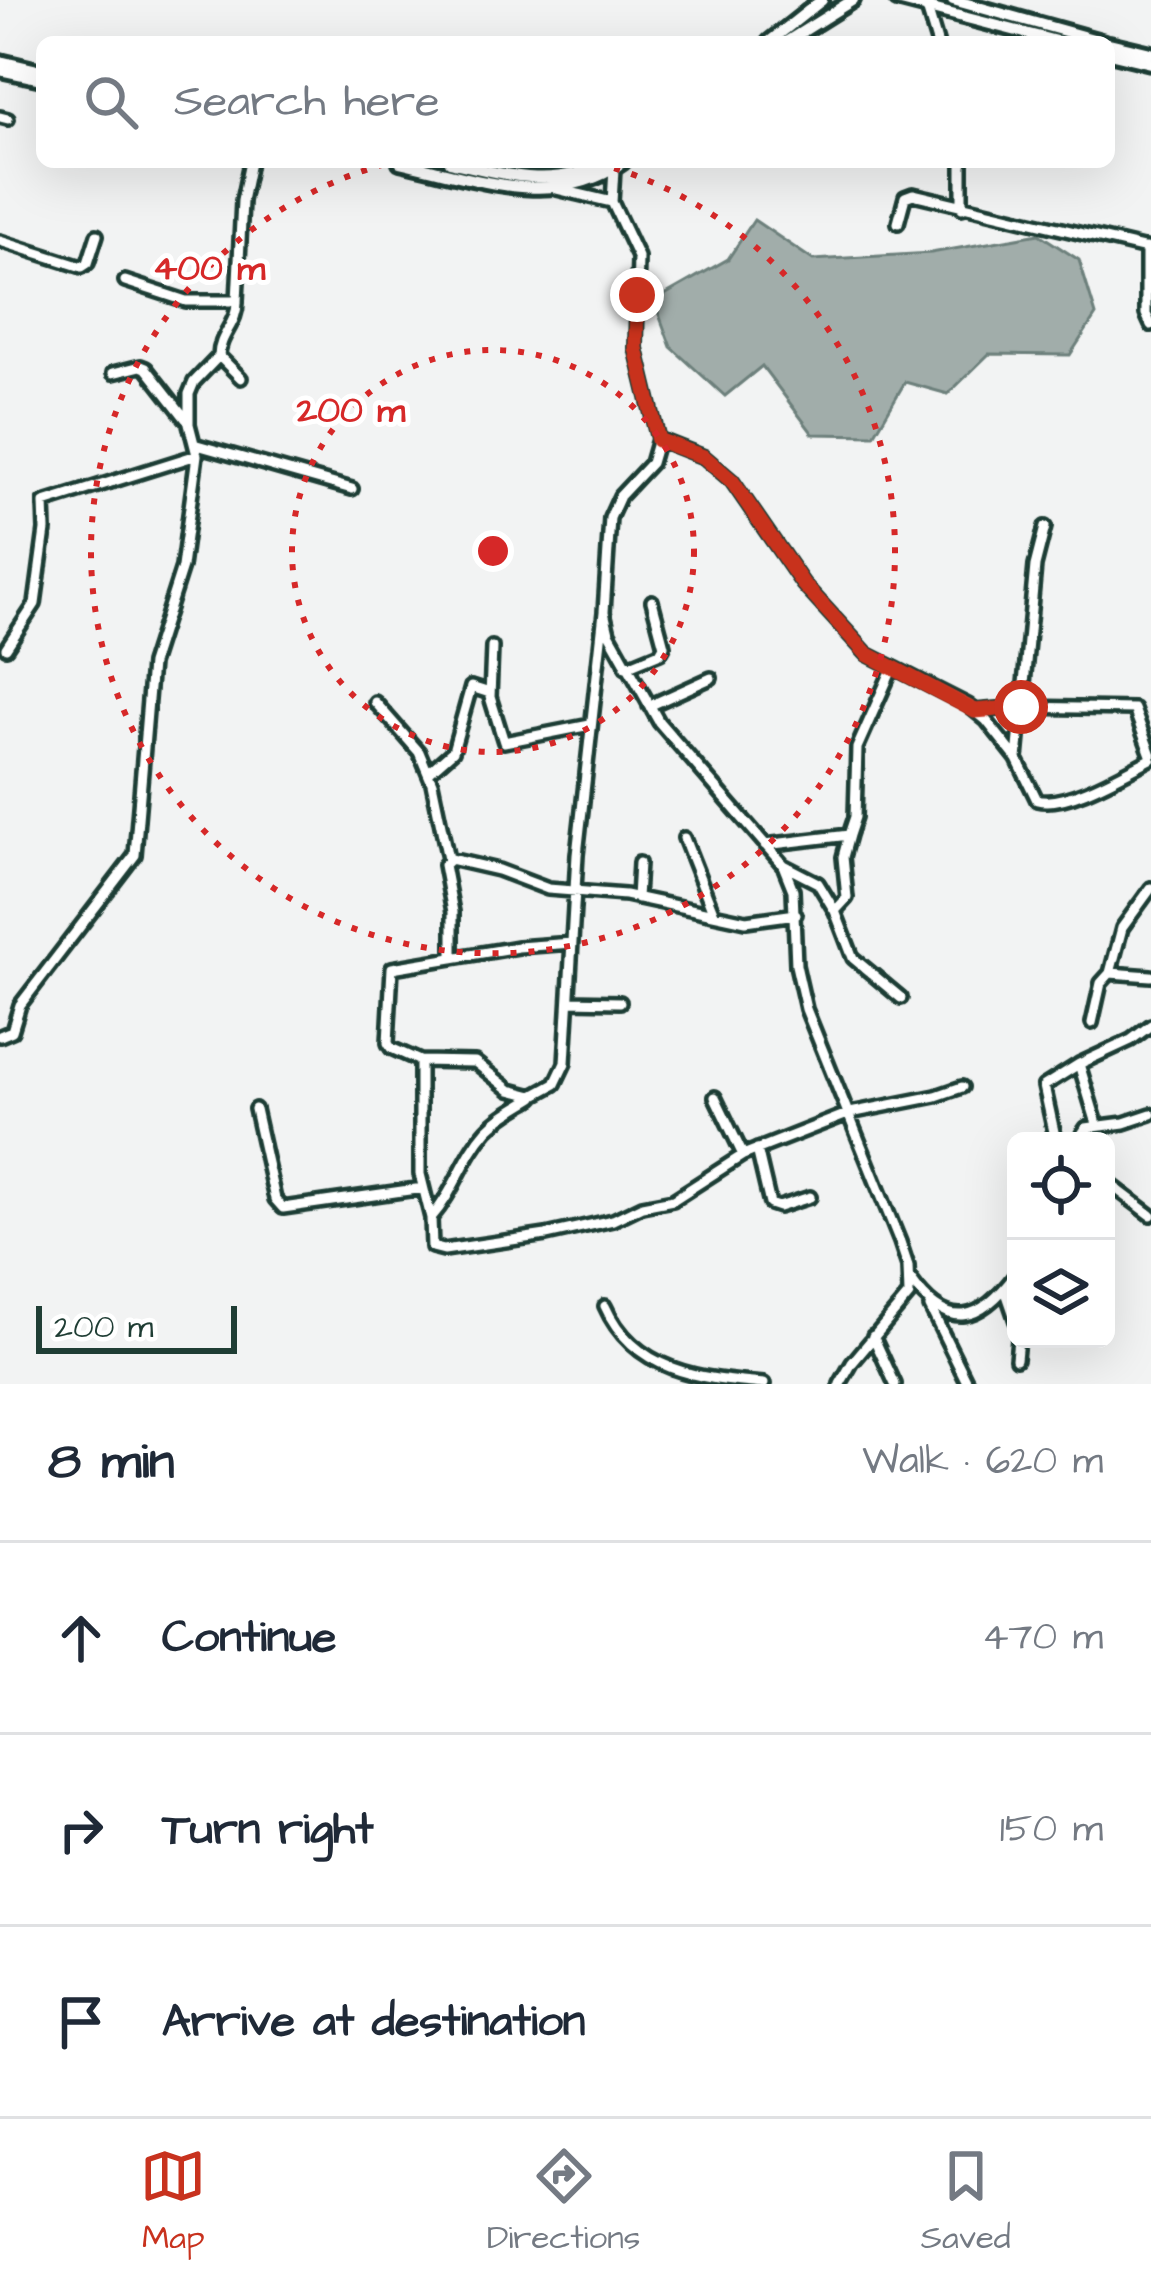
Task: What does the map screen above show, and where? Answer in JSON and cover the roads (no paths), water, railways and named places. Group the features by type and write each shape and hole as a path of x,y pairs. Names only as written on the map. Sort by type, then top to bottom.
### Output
{"main road":[{"path":"777,36 822,0"},
{"path":"796,36 853,0"},
{"path":"897,0 1038,36"},
{"path":"952,0 1082,36"},
{"path":"1115,45 1151,53"},
{"path":"1115,54 1151,63"},
{"path":"0,66 36,74"},
{"path":"442,168 549,179 599,168"},
{"path":"465,168 530,189 586,183 608,168"}],"street":[{"path":"926,5 935,36"},
{"path":"189,424 194,382 219,356 219,345 238,315 240,217 249,168"},
{"path":"431,1218 452,1193 460,1171 490,1126 555,1084 565,1063 575,890 610,518 620,496 651,464 658,440 636,348 638,257 612,202 614,168"},
{"path":"962,168 962,208"},
{"path":"556,189 612,202"},
{"path":"898,223 908,194 1148,249 1146,314 1151,325"},
{"path":"0,241 82,267 88,263 97,235"},
{"path":"125,281 186,301 237,301"},
{"path":"219,356 241,378"},
{"path":"0,1036 12,1031 20,1005 135,855 148,683 182,567 197,450 189,424 165,388 141,366 113,373"},
{"path":"165,388 194,382"},
{"path":"658,440 704,457 732,481 803,584 867,654 975,711 1017,759 1037,800 1047,803 1102,784 1151,757 1135,710 1021,707 975,711"},
{"path":"6,648 35,604 44,503 197,450 352,489"},
{"path":"1017,759 1036,556 1046,527"},
{"path":"626,668 660,653 664,646 652,601"},
{"path":"604,612 609,633 649,706 783,865 794,890 796,965 806,1009 911,1280 930,1307 968,1384"},
{"path":"492,646 490,693 504,742 590,725"},
{"path":"835,911 847,898 843,857 855,817 857,748 893,667"},
{"path":"649,706 711,678"},
{"path":"428,773 453,751 471,687 490,693"},
{"path":"375,702 419,752 428,773 448,859 444,865 453,912 454,958"},
{"path":"765,845 849,835"},
{"path":"684,838 714,914"},
{"path":"448,859 498,870 535,886 637,898 757,922 796,914"},
{"path":"637,898 639,863"},
{"path":"783,865 818,883 853,958 901,998"},
{"path":"1092,1023 1122,928 1151,888"},
{"path":"544,1092 533,1096 510,1090 475,1061 420,1061 391,1048 390,972 397,967 572,943"},
{"path":"1110,973 1151,976"},
{"path":"569,1001 620,1002"},
{"path":"1054,1132 1044,1086 1131,1040 1151,1024"},
{"path":"420,1061 423,1188 436,1250 594,1226 642,1206 673,1200 742,1155 850,1113 962,1087"},
{"path":"1079,1064 1097,1124"},
{"path":"716,1097 742,1155"},
{"path":"255,1109 275,1199 283,1208 423,1188"},
{"path":"1083,1132 1097,1124 1124,1123 1151,1114"},
{"path":"757,1149 774,1208 810,1197"},
{"path":"1115,1188 1151,1215"},
{"path":"840,1384 909,1294 911,1280"},
{"path":"930,1307 963,1315 986,1307 1007,1286"},
{"path":"1005,1289 1007,1295"},
{"path":"605,1306 625,1337 677,1372 764,1384"},
{"path":"873,1336 895,1384"},
{"path":"1016,1359 1017,1348"}]}
